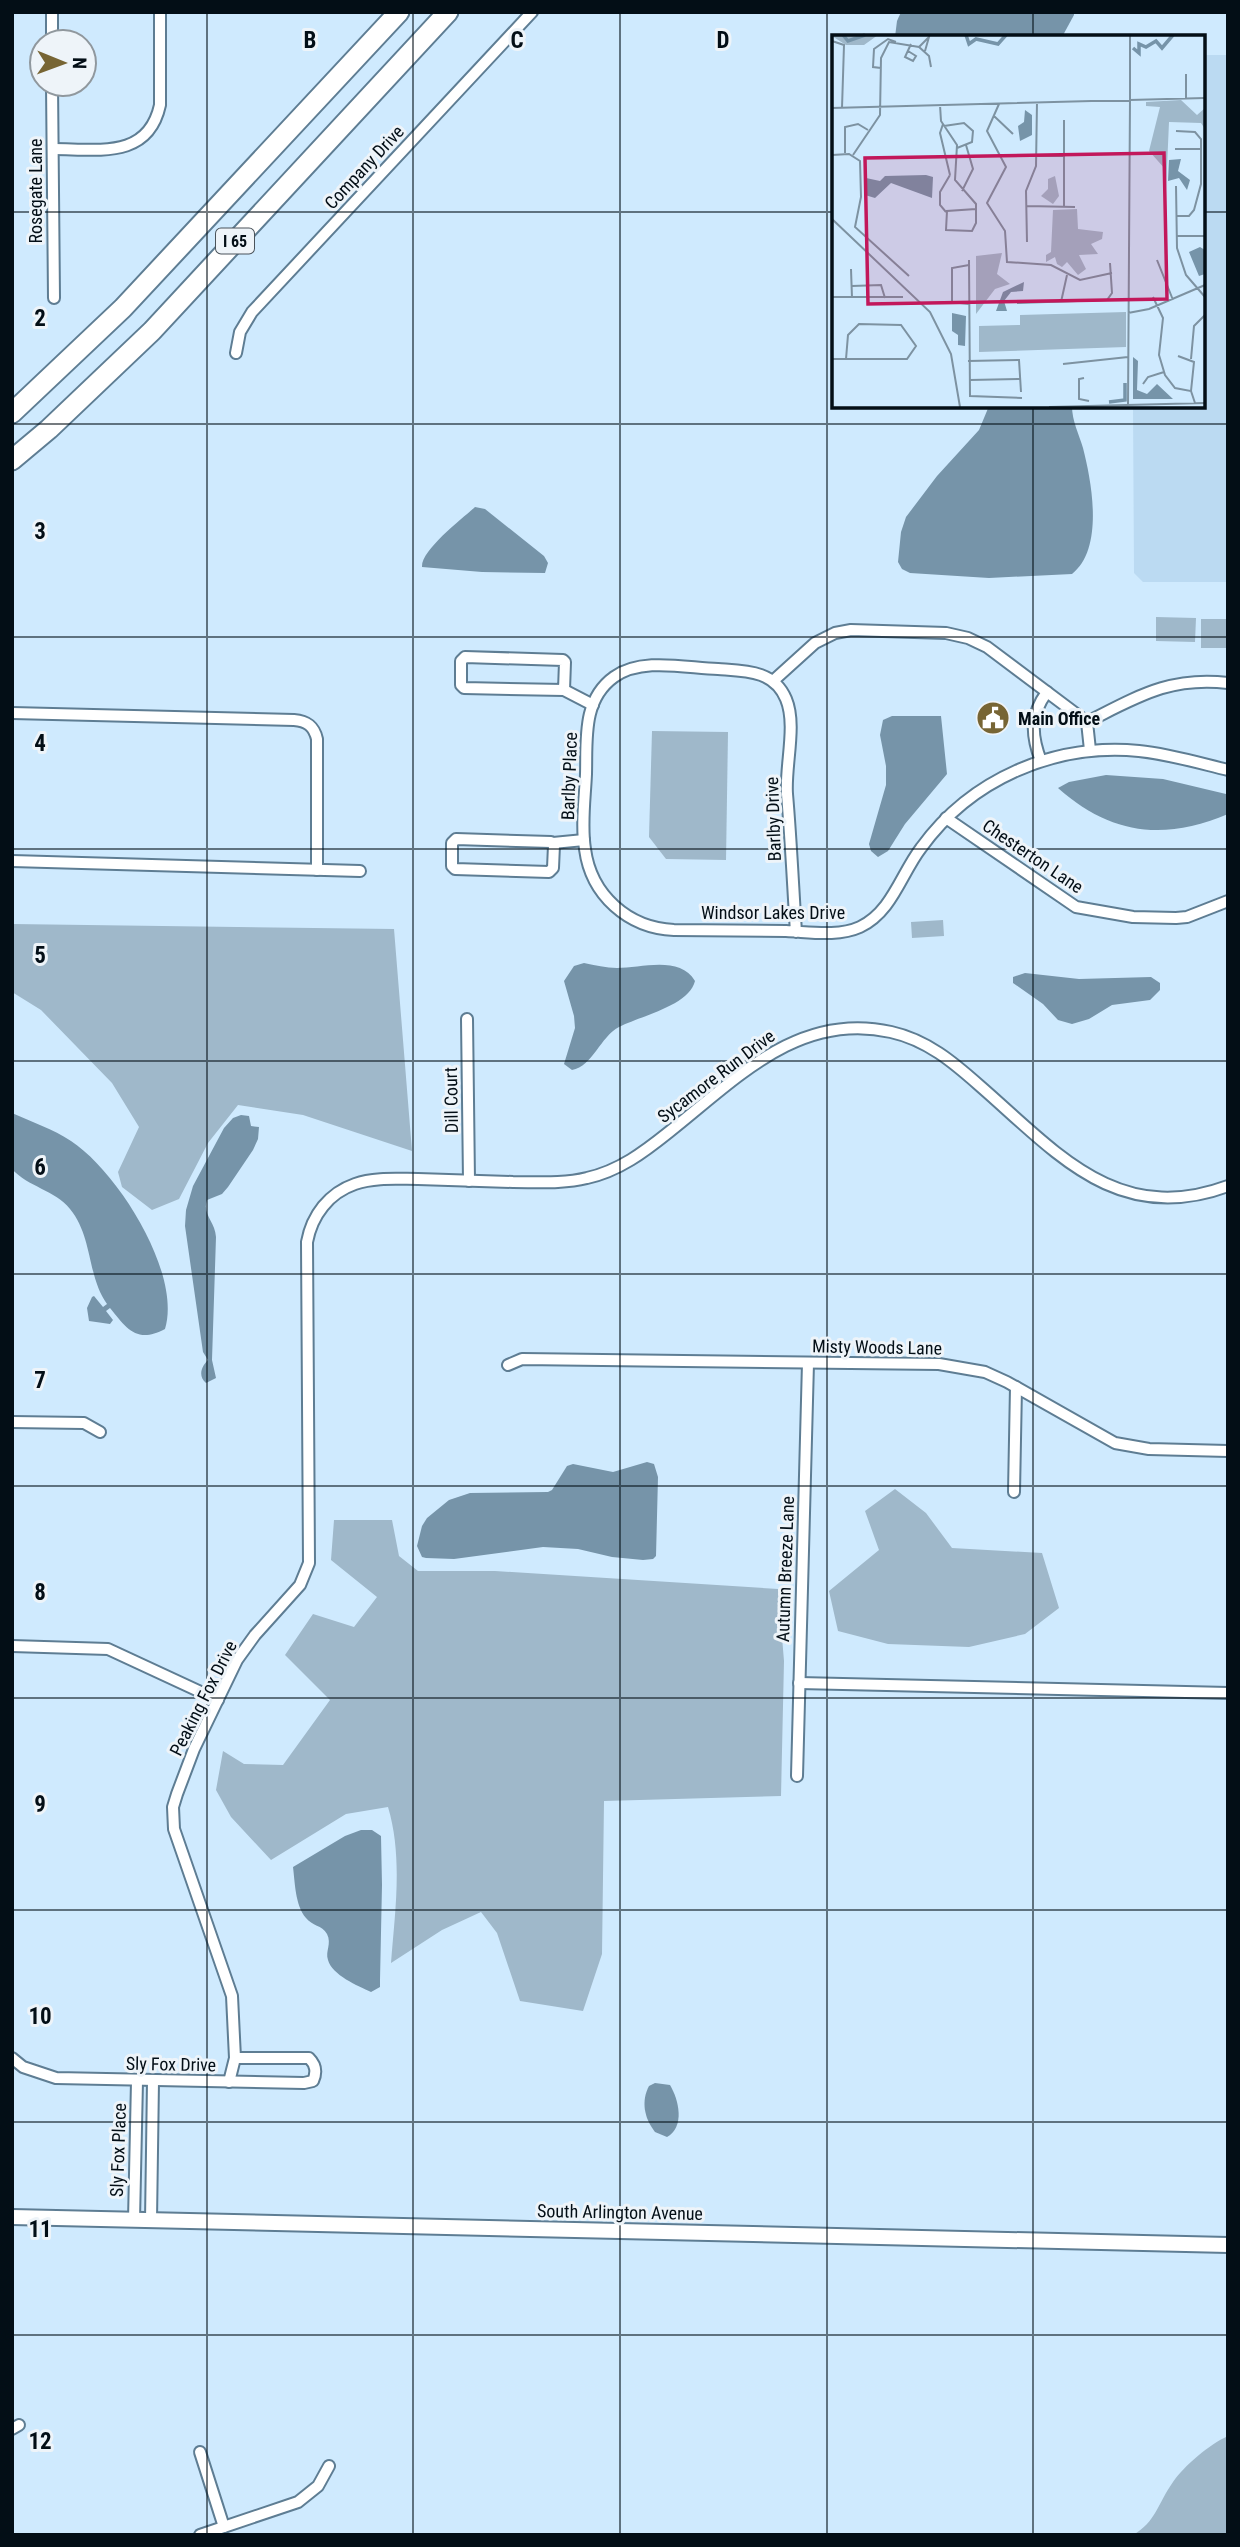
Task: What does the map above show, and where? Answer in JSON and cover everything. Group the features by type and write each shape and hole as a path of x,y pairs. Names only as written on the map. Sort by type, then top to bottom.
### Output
{"highway":[{"name":"I 65","path":"12,414 123,308 399,12"},
{"name":"I 65","path":"12,460 49,429 152,331 448,12"}],"street":[{"path":"52,149 122,148 136,142 151,130 160,105 160,12"},
{"name":"Company Drive","path":"236,353 240,332 252,312 532,12"},
{"name":"Rosegate Lane","path":"52,98 54,299"},
{"path":"773,681 815,643 833,634 851,630 942,632 968,638 987,648 1087,722 1090,750"},
{"path":"565,691 563,660 466,657 461,661 461,685 464,688 565,691 593,705"},
{"name":"Barlby Place","path":"596,884 588,866 584,840 588,719 604,686 629,670 648,666 747,671 773,681"},
{"name":"Barlby Drive","path":"773,681 780,688 790,714 787,793 796,932"},
{"path":"1087,722 1146,692 1164,686 1197,681 1228,683"},
{"path":"1041,761 1035,742 1034,714 1047,692"},
{"path":"12,713 294,720 310,724 317,739 317,870"},
{"name":"Windsor Lakes Drive","path":"596,884 607,900 620,911 634,920 657,928 846,931 876,917 888,903 916,854 946,818 971,796 993,782 1041,761 1090,750 1145,751 1228,770"},
{"name":"Chesterton Lane","path":"946,818 1076,907 1133,917 1177,918 1228,901"},
{"path":"553,843 553,868 549,872 456,870 452,866 452,843 456,839 553,843 584,840"},
{"path":"12,861 360,871"},
{"name":"Dill Court","path":"467,1019 469,1181"},
{"name":"Sycamore Run Drive","path":"390,1179 562,1182 587,1179 611,1171 645,1152 778,1048 817,1033 854,1028 891,1032 932,1048 952,1061 1073,1166 1106,1185 1134,1194 1168,1198 1203,1194 1228,1186"},
{"name":"Peaking Fox Drive","path":"229,2082 235,2058 232,1996 174,1829 173,1807 194,1749 237,1660 300,1585 309,1563 307,1242 310,1225 326,1202 337,1193 355,1184 390,1179"},
{"name":"Misty Woods Lane","path":"508,1365 522,1359 939,1364 985,1372 1115,1443 1149,1448 1228,1451"},
{"name":"Autumn Breeze Lane","path":"797,1776 808,1363"},
{"path":"1014,1492 1016,1387"},
{"path":"12,1422 84,1423 100,1432"},
{"path":"12,1646 108,1649 218,1700"},
{"path":"799,1683 1228,1693"},
{"name":"Sly Fox Drive","path":"14,2061 56,2078 304,2083 313,2081 316,2074 309,2058 235,2058"},
{"name":"Sly Fox Place","path":"134,2220 137,2081"},
{"name":"Sly Fox Place","path":"151,2220 153,2081"},
{"name":"South Arlington Avenue","path":"12,2217 1228,2245"},
{"path":"200,2452 224,2527"},
{"path":"200,2535 298,2502 318,2486 329,2466"}],"shaded area":[{"path":"901,12 1074,12 1063,35 895,35"},
{"path":"1205,55 1228,55 1228,582 1143,582 1134,573 1133,408 1205,408"},
{"path":"988,408 1072,408 1086,462 1093,515 1088,549 1082,563 1072,574 989,578 910,573 902,569 898,562 901,532 906,517 937,476 979,430"},
{"path":"475,507 485,509 544,556 548,563 545,573 422,567 423,560 435,544"},
{"path":"1156,617 1196,618 1195,642 1156,641"},
{"path":"1201,619 1228,619 1228,648 1201,648"},
{"path":"892,716 941,716 947,774 905,824 888,851 878,857 871,851 869,844 886,785 886,766 880,735 883,720"},
{"path":"652,731 728,732 726,860 666,859 649,837"},
{"path":"1106,775 1163,779 1226,794 1228,814 1182,828 1139,829 1098,816 1058,788 1069,782"},
{"path":"943,920 944,936 912,938 911,922"},
{"path":"12,924 394,929 412,1151 303,1115 238,1105 208,1143 179,1199 152,1210 122,1187 118,1172 139,1127 112,1083 41,1010 12,992"},
{"path":"584,963 617,968 670,965 688,973 695,981 691,990 674,1004 612,1032 586,1063 572,1070 564,1064 575,1028 564,981 574,966"},
{"path":"1025,973 1079,979 1151,977 1160,983 1160,990 1150,1000 1112,1005 1089,1019 1072,1024 1058,1020 1043,1004 1013,983 1013,977"},
{"path":"12,1113 71,1141 89,1155 125,1199 142,1225 164,1280 168,1306 165,1329 147,1335 133,1332 110,1308 106,1311 113,1320 110,1324 89,1321 87,1308 92,1297 103,1307 107,1304 96,1281 83,1232 64,1203 12,1169"},
{"path":"249,1116 251,1126 259,1127 258,1139 228,1187 222,1194 207,1200 206,1205 216,1237 212,1360 216,1378 206,1383 201,1372 208,1360 203,1352 185,1226 186,1210 193,1186 224,1128 233,1118"},
{"path":"647,1462 654,1464 658,1477 656,1556 653,1559 612,1557 578,1549 543,1547 454,1559 426,1558 422,1557 417,1546 427,1518 449,1500 470,1493 548,1492 567,1466 573,1464 613,1472"},
{"path":"895,1489 926,1513 952,1548 1042,1553 1059,1608 1025,1634 969,1647 888,1644 838,1631 829,1591 879,1550 865,1511"},
{"path":"334,1520 392,1520 399,1556 418,1571 495,1571 778,1589 784,1661 781,1796 604,1801 602,1954 583,2011 520,2001 497,1933 481,1912 442,1930 391,1963 397,1865 388,1807 346,1814 271,1860 231,1817 216,1790 223,1751 244,1764 283,1765 330,1700 285,1655 313,1614 354,1627 377,1597 331,1560"},
{"path":"361,1830 372,1830 381,1836 380,1987 371,1992 346,1979 330,1965 327,1957 327,1934 308,1921 302,1913 293,1867 345,1836"},
{"path":"655,2083 670,2085 678,2105 676,2127 667,2137 655,2132 646,2115 644,2103 647,2092 649,2086"},
{"path":"1228,2436 1228,2535 1133,2535 1152,2518 1184,2469"}],"place":[{"name":"Main Office","path":"993,718"}]}
